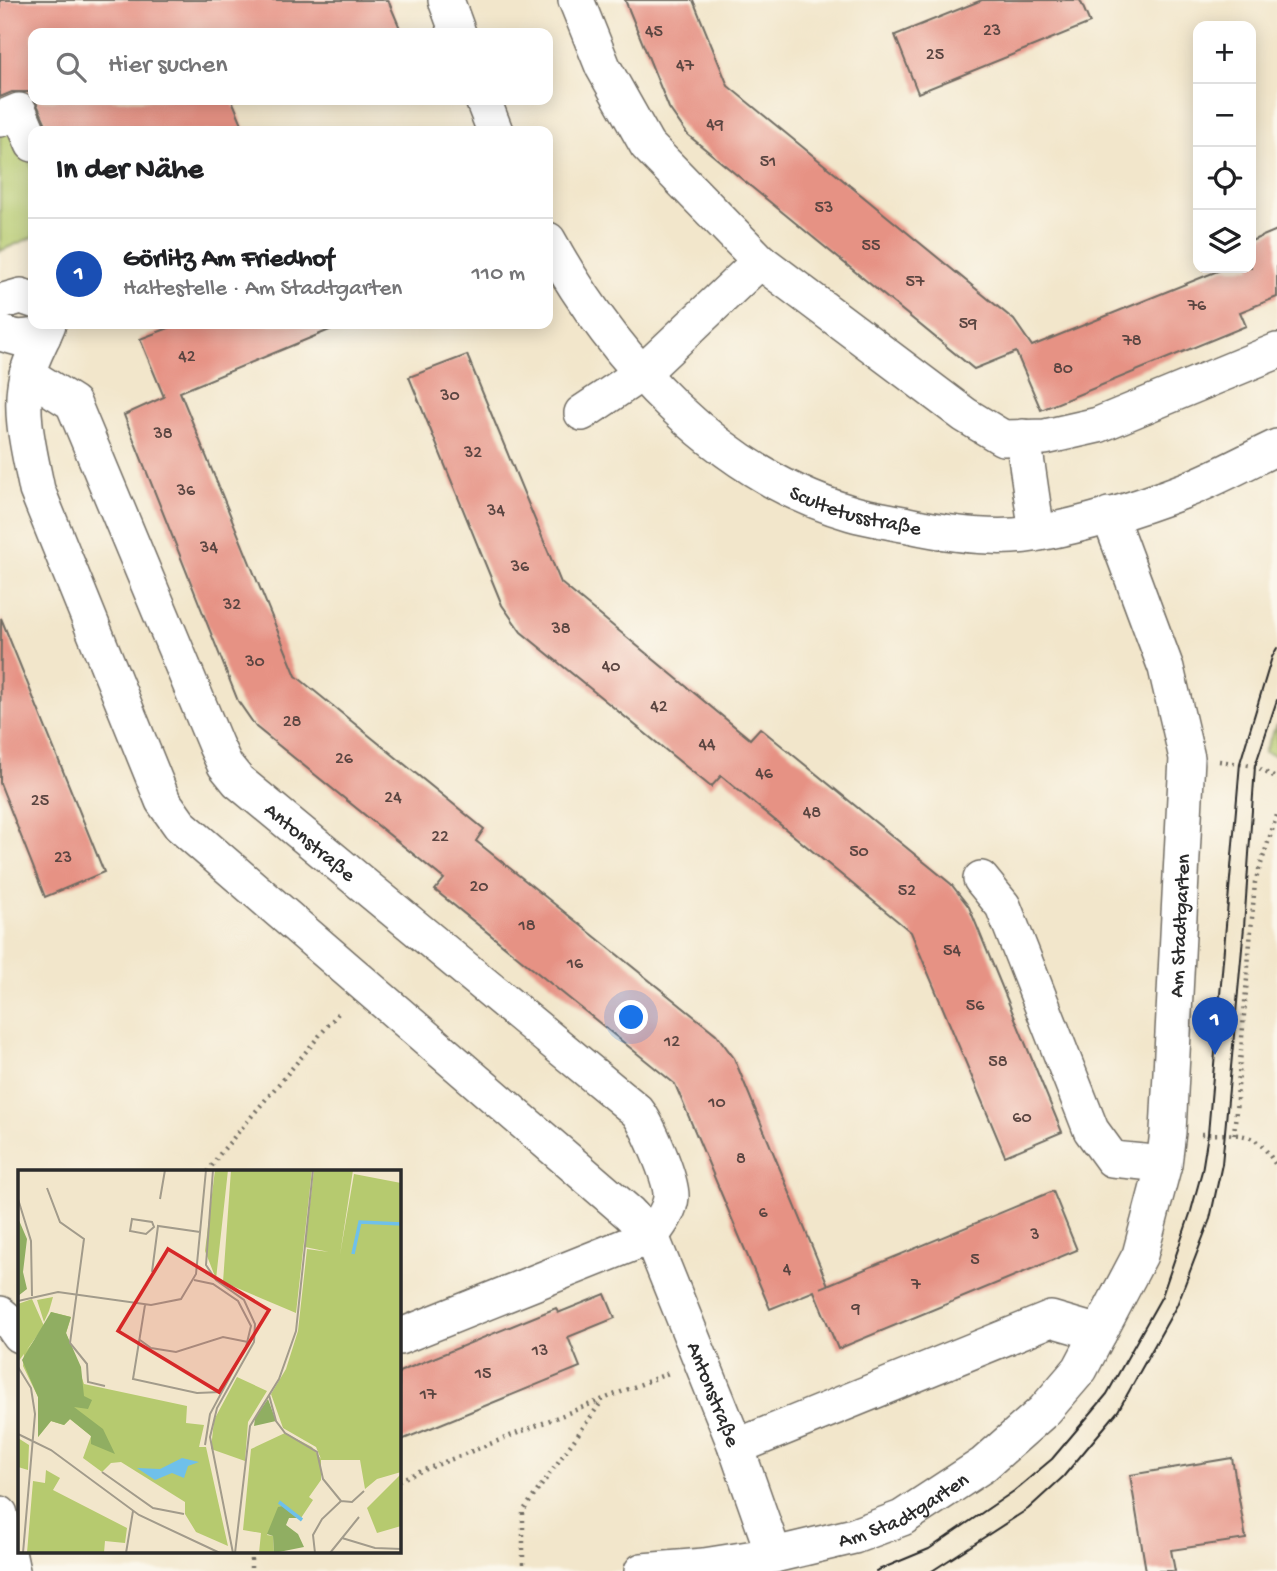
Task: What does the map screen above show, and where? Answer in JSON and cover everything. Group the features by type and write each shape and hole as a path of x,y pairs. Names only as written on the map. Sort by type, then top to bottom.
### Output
{"street":[{"path":"446,0 456,28"},
{"path":"576,0 603,67 647,145 760,261 965,415 1003,438 1045,437 1098,425 1277,351"},
{"path":"0,119 19,111 28,132"},
{"name":"Scultetusstraße","path":"553,248 583,298 642,373 680,413 759,472 805,496 850,513 926,529 1003,537 1037,534 1109,515 1187,489 1277,447"},
{"path":"582,413 642,373 760,261"},
{"path":"0,302 21,296 28,298"},
{"path":"0,333 18,338 46,330"},
{"name":"Antonstraße","path":"46,330 27,374 24,402 28,444 37,490 163,801 180,825 629,1213 651,1236 703,1360 774,1555"},
{"name":"Antonstraße","path":"27,374 73,403 225,765 238,781 637,1111 648,1129 671,1197 663,1220 651,1236"},
{"path":"1023,438 1037,534"},
{"name":"Am Stadtgarten","path":"642,1571 704,1566 774,1555 854,1536 902,1518 967,1477 1044,1411 1080,1369 1140,1255 1164,1164 1171,1091 1187,758 1166,668 1109,515"},
{"path":"981,879 1003,906 1091,1130 1112,1159 1164,1164"},
{"path":"401,1335 651,1236"},
{"path":"0,1314 18,1334"},
{"path":"736,1447 1051,1319 1099,1333"},
{"path":"0,1514 12,1571"}],"path":[{"path":"1187,758 1255,766 1277,779"},
{"path":"1277,815 1255,882 1234,1135 1251,1136 1261,1143 1277,1167"},
{"path":"209,1170 364,983"},
{"path":"401,1479 703,1360"},
{"path":"523,1571 523,1511 603,1400"}],"green space":[{"path":"0,130 18,131 28,157 28,239 0,251"},
{"path":"1277,724 1277,756 1264,752"}],"building":[{"path":"0,0 388,0 400,28 28,28 28,92 12,92 0,97"},
{"path":"625,0 693,0 728,86 1014,320 1032,346 1213,273 1256,273 1256,239 1277,230 1277,297 1240,312 1246,326 1041,410 1016,352 974,369 688,135 669,108"},
{"path":"982,0 1080,0 1090,23 918,93 895,35"},
{"path":"37,105 234,105 243,126 47,126"},
{"path":"166,329 332,329 180,392 296,676 484,829 476,841 716,1034 734,1058 828,1285 1053,1191 1077,1250 838,1349 814,1291 770,1309 675,1084 435,890 444,879 256,727 238,701 124,415 164,397 140,339"},
{"path":"467,355 561,583 750,739 760,728 951,884 969,907 1062,1132 1005,1156 911,932 721,776 711,787 521,632 502,605 409,377"},
{"path":"1,618 104,872 45,897 0,783"},
{"path":"605,1294 615,1318 568,1337 580,1367 401,1440 401,1371 556,1308 558,1313"},
{"path":"1232,1458 1246,1539 1171,1550 1175,1571 1146,1571 1130,1475"}],"tram line":[{"path":"876,1571 929,1549 1014,1491 1052,1459 1107,1394 1162,1296 1202,1171 1208,1134 1240,763 1277,648"},
{"path":"932,1571 1028,1509 1063,1477 1118,1411 1177,1305 1210,1219 1222,1164 1244,927 1255,766 1277,700"}],"place":[{"name":"Görlitz Am Friedhof","path":"1215,1055"}]}
